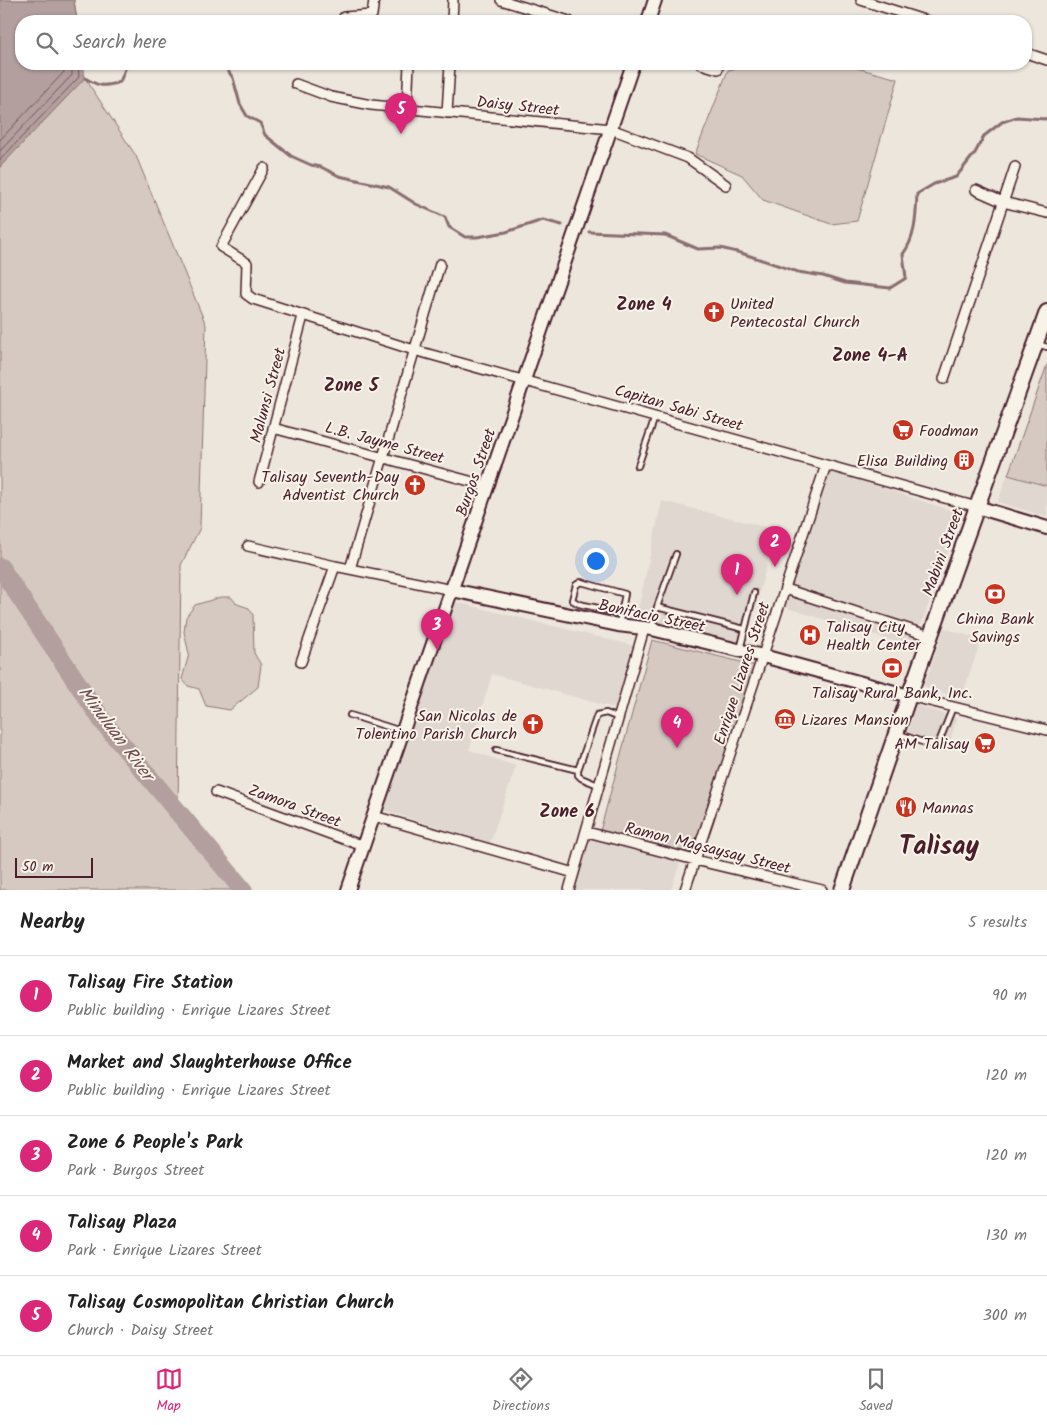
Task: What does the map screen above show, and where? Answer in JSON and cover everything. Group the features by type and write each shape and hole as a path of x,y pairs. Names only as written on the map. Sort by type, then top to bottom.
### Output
{"main road":[{"name":"Mabini Street","path":"842,890 977,507 1041,345 1047,312"}],"street":[{"path":"372,15 374,0"},
{"path":"452,15 453,0"},
{"path":"501,0 550,15"},
{"path":"650,15 655,0"},
{"path":"861,0 908,15"},
{"path":"1032,56 1047,60"},
{"path":"407,109 409,70"},
{"path":"447,113 450,70"},
{"name":"Burgos Street","path":"348,890 632,70"},
{"name":"Daisy Street","path":"296,84 318,93 351,102 611,129 688,158 726,185"},
{"path":"944,379 1015,167"},
{"name":"Capitan Sabi Street","path":"264,168 222,247 247,262 246,294 252,299 414,350 1047,528"},
{"path":"976,190 1003,202 1047,213"},
{"path":"350,569 440,264"},
{"name":"Malunsi Street","path":"259,482 303,316"},
{"name":"L.B. Jayme Street","path":"274,428 488,486"},
{"name":"Enrique Lizares Street","path":"685,890 826,465"},
{"name":"Bonifacio Street","path":"248,546 452,590 620,619 648,629 763,656 909,696 1047,730"},
{"path":"301,662 335,566"},
{"path":"785,589 930,636"},
{"path":"569,890 619,718 648,629"},
{"name":"Zamora Street","path":"216,792 363,846"},
{"path":"374,816 574,873"},
{"name":"Ramon Magsaysay Street","path":"586,832 822,890"}],"lane":[{"path":"638,466 655,417"},
{"path":"648,629 676,554"},
{"path":"581,582 625,594 620,619 572,600 576,585 581,582"},
{"path":"739,651 754,593"},
{"path":"657,607 744,629"},
{"path":"896,734 937,747 953,707"},
{"path":"600,786 581,778 578,775 578,770 597,715 606,713 619,718"},
{"path":"350,714 403,732"},
{"path":"496,750 578,770"}],"shaded area":[{"path":"0,0 74,0 76,15 15,15 15,70 84,70 85,78 136,156 206,325 200,528 181,565 178,812 243,890 0,890"},
{"path":"728,70 864,70 898,79 857,221 831,224 763,200 742,175 695,154"},
{"path":"1047,362 1047,517 998,502"},
{"path":"1047,365 1047,486 1008,475"},
{"path":"829,470 961,514 913,647 784,607"},
{"path":"662,501 777,530 744,645 636,618"},
{"path":"221,597 231,597 237,604 249,608 253,615 254,653 261,665 258,687 230,710 206,706 199,689 188,686 182,679 189,654 184,632 186,617 195,605"},
{"path":"455,602 635,646 618,709 492,674 469,750 516,766 490,843 383,810"},
{"path":"944,628 981,640 961,699 924,686"},
{"path":"652,640 757,666 696,854 600,831"},
{"path":"916,705 957,718 946,753 905,740"},
{"path":"590,839 680,862 671,890 574,890"}],"water":[{"path":"0,0 74,0 76,15 15,15 15,70 84,70 85,78 0,167"}],"waterway":[{"path":"85,78 94,83 109,85 120,82 125,70"},
{"path":"227,70 233,78 240,104 247,116 260,123 265,135 291,156 339,176 389,187 416,204 445,217 449,227 465,237 506,232 543,220 562,225"},
{"path":"589,232 665,235 698,249 720,248 798,272 823,276 845,283 890,288 906,278 903,254 913,233 917,194 934,184 956,177 975,153 984,136 1002,122 1017,117 1047,118"},
{"name":"Minuluan River","path":"0,567 104,723 243,890"}],"place":[{"name":"Talisay Cosmopolitan Christian Church","path":"401,134"},
{"name":"United Pentecostal Church","path":"714,312"},
{"name":"Foodman","path":"903,430"},
{"name":"Elisa Building","path":"964,460"},
{"name":"Talisay Seventh-Day Adventist Church","path":"415,485"},
{"name":"Market and Slaughterhouse Office","path":"775,567"},
{"name":"China Bank Savings","path":"995,594"},
{"name":"Talisay Fire Station","path":"737,595"},
{"name":"Talisay City Health Center","path":"810,635"},
{"name":"Zone 6 People's Park","path":"437,650"},
{"name":"Talisay Rural Bank, Inc.","path":"892,668"},
{"name":"Lizares Mansion","path":"785,719"},
{"name":"San Nicolas de Tolentino Parish Church","path":"533,724"},
{"name":"AM Talisay","path":"985,743"},
{"name":"Talisay Plaza","path":"677,748"},
{"name":"Mannas","path":"906,807"}],"district":[{"name":"Zone 4","path":"644,304"},
{"name":"Zone 4-A","path":"870,355"},
{"name":"Zone 5","path":"351,385"},
{"name":"Zone 6","path":"567,811"},
{"name":"Talisay","path":"939,845"}]}
